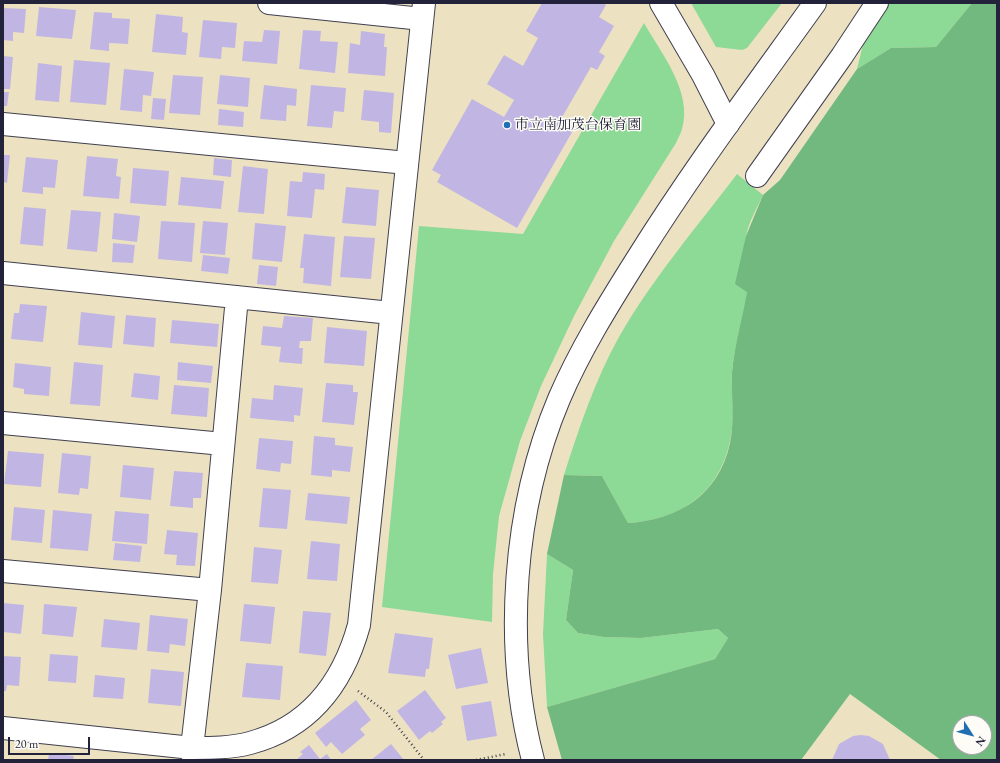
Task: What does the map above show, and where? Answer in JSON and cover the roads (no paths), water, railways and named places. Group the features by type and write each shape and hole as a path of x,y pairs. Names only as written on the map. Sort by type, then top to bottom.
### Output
{"street":[{"path":"3,728 192,754 249,743 269,737 287,727 320,701 338,677 352,648 358,625 423,11 269,3"},
{"path":"661,3 704,75 728,124"},
{"path":"531,754 519,681 516,634 517,586 522,539 530,492 542,446 558,401 578,358 601,316 675,199 815,3"},
{"path":"757,176 842,56 877,3"},
{"path":"3,124 407,163"},
{"path":"3,273 391,313"},
{"path":"192,754 210,590 237,297"},
{"path":"3,423 223,444"},
{"path":"3,572 210,590"}],"place":[{"name":"市立南加茂台保育園","path":"507,125"}]}
